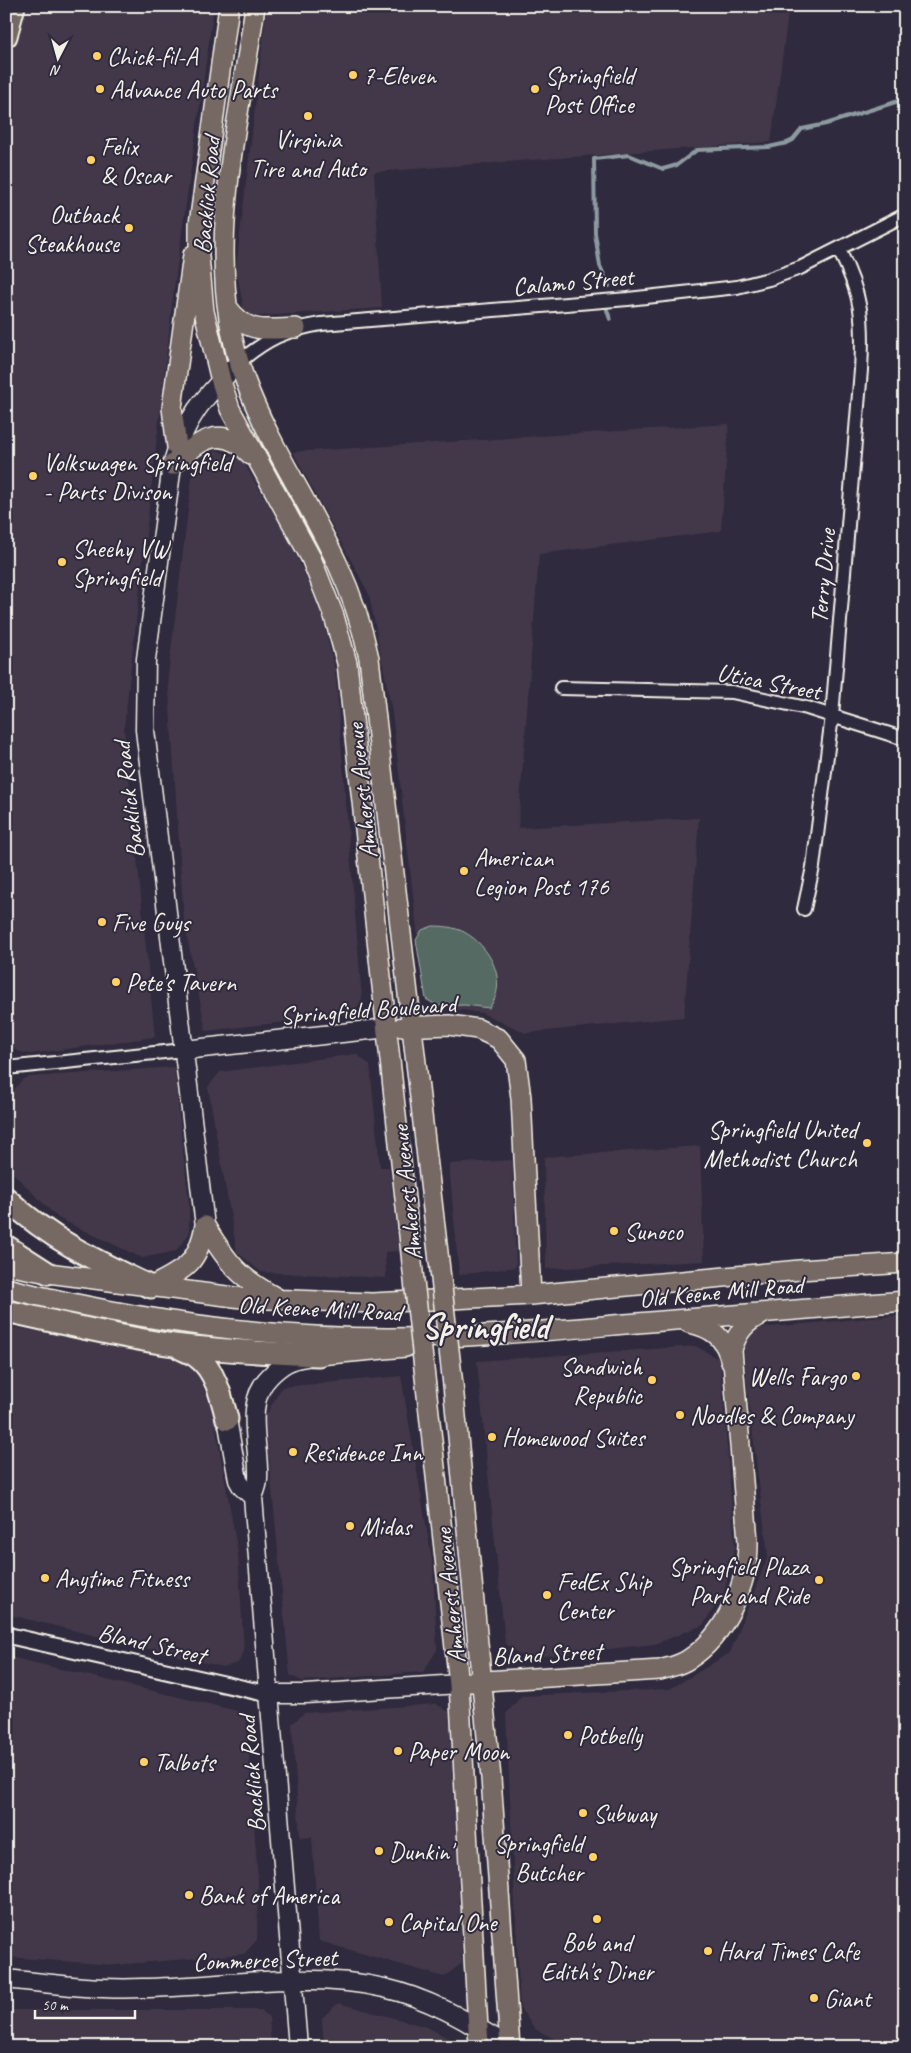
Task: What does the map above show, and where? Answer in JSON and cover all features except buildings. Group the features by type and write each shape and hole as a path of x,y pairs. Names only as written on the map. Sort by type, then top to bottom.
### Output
{"highway":[{"path":"6,36 14,6"},
{"path":"6,1198 63,1244 151,1287"},
{"path":"6,1246 48,1273"},
{"path":"6,1311 108,1334 173,1345 240,1352 319,1355"},
{"path":"173,1345 198,1357 208,1369 216,1383 227,1420"}],"main road":[{"name":"Backlick Road","path":"220,381 202,296 199,224 229,6"},
{"name":"Backlick Road","path":"205,1226 148,771 144,704 146,659 175,456 189,419 220,381 239,362 228,308 223,261 224,216 255,6"},
{"path":"199,224 188,277 173,394 175,456 202,441 220,436 236,442 255,459"},
{"path":"228,308 237,320 249,327 296,328"},
{"name":"Amherst Avenue","path":"239,362 266,428 338,565 364,635 374,688 453,1385 483,1681 510,2047"},
{"name":"Amherst Avenue","path":"220,381 230,409 255,459 310,558 340,635 353,704 459,1684 479,2038"},
{"name":"Springfield Boulevard","path":"184,1050 413,1026 448,1025 478,1029 499,1039 516,1060 520,1082 532,1295"},
{"path":"151,1287 190,1264 201,1246 205,1226"},
{"path":"205,1226 233,1268 251,1284 282,1301"},
{"name":"Old Keene Mill Road","path":"6,1265 48,1273 242,1298 282,1301 408,1303 532,1295 800,1270 905,1263"},
{"name":"Old Keene Mill Road","path":"6,1288 142,1317 250,1331 386,1338 489,1336 905,1301"},
{"path":"732,1363 734,1344 741,1329 750,1320 766,1312"},
{"path":"676,1320 702,1326 716,1333 724,1342 732,1363"},
{"path":"319,1355 381,1351 489,1336"},
{"name":"Backlick Road","path":"298,2047 253,1497 258,1481 255,1415 260,1390 277,1368 290,1360 319,1355"},
{"name":"Bland Street","path":"268,1694 306,1694 660,1670 688,1660 705,1646 737,1597 743,1582 748,1552 732,1363"},
{"path":"227,1420 238,1480 242,1487 253,1497"},
{"name":"Commerce Street","path":"6,1979 113,1988 325,1980 385,1988 453,2012 479,2038 510,2047"}],"street":[{"name":"Calamo Street","path":"239,362 268,340 296,328 721,290 783,275 839,250 905,214"},
{"name":"Terry Drive","path":"804,909 813,867 832,716 863,339 858,292 839,250"},
{"name":"Utica Street","path":"561,688 732,692 799,706 905,739"},
{"name":"Springfield Boulevard","path":"6,1068 184,1050"},
{"name":"Bland Street","path":"6,1635 268,1694"}],"shaded area":[{"path":"24,6 214,6 174,288 124,728 155,1037 30,1054 20,1052 6,1044 6,75"},
{"path":"267,6 789,6 771,142 374,172 382,308 245,317 236,268"},
{"path":"729,424 721,531 539,554 518,828 699,818 684,1017 526,1033 482,1013 434,1006 425,1000 392,712 369,594 293,452"},
{"path":"216,450 242,460 291,543 321,613 335,669 362,998 354,1014 206,1031 184,921 168,676 193,469 203,457"},
{"path":"356,1054 370,1065 380,1167 389,1167 399,1251 385,1252 386,1278 261,1272 237,1252 208,1087 220,1072"},
{"path":"174,1067 189,1205 189,1234 176,1251 142,1258 58,1218 6,1166 6,1095 13,1091 23,1079 29,1077"},
{"path":"700,1146 704,1261 546,1269 544,1157"},
{"path":"512,1160 516,1267 459,1275 449,1164"},
{"path":"905,1315 905,2047 571,2047 535,2029 520,2008 506,1714 521,1696 670,1689 730,1653 768,1556 748,1395 744,1347 746,1337 758,1328"},
{"path":"6,1326 171,1354 197,1371 213,1413 238,1553 244,1651 238,1663 223,1667 6,1614"},
{"path":"696,1346 720,1360 735,1548 724,1593 703,1625 655,1644 524,1658 505,1643 477,1361"},
{"path":"401,1376 433,1566 437,1650 423,1672 302,1681 290,1675 265,1417 282,1387"},
{"path":"6,1656 246,1713 258,1879 257,1940 244,1954 115,1965 6,1957"},
{"path":"436,1704 449,1712 462,1963 444,1977 319,1941 312,1837 300,1838 292,1724 304,1713"},
{"path":"338,2003 427,2027 454,2041 458,2047 324,2047 322,2018"},
{"path":"6,2010 261,2010 269,2017 271,2047 6,2047"}],"green space":[{"path":"433,926 448,927 464,932 473,938 488,955 494,965 497,976 495,998 489,1008 465,1005 438,1006 426,999 416,940 422,930"}],"waterway":[{"path":"609,286 600,266 595,233 594,159 629,155 663,169 677,165 697,150 769,147 787,143 793,140 802,129 826,124 905,99"},
{"path":"607,310 610,319"}],"place":[{"name":"Chick-fil-A","path":"97,56"},
{"name":"7-Eleven","path":"353,75"},
{"name":"Advance Auto Parts","path":"100,89"},
{"name":"Springfield Post Office","path":"535,89"},
{"name":"Virginia Tire and Auto","path":"308,116"},
{"name":"Felix & Oscar","path":"91,160"},
{"name":"Outback Steakhouse","path":"129,228"},
{"name":"Volkswagen Springfield - Parts Divison","path":"33,476"},
{"name":"Sheehy VW Springfield","path":"62,562"},
{"name":"American Legion Post 176","path":"464,871"},
{"name":"Five Guys","path":"102,922"},
{"name":"Pete's Tavern","path":"116,982"},
{"name":"Springfield United Methodist Church","path":"867,1143"},
{"name":"Sunoco","path":"614,1231"},
{"name":"Wells Fargo","path":"856,1376"},
{"name":"Sandwich Republic","path":"652,1380"},
{"name":"Noodles & Company","path":"680,1415"},
{"name":"Homewood Suites","path":"492,1437"},
{"name":"Residence Inn","path":"293,1452"},
{"name":"Midas","path":"350,1526"},
{"name":"Anytime Fitness","path":"45,1578"},
{"name":"Springfield Plaza Park and Ride","path":"819,1580"},
{"name":"FedEx Ship Center","path":"547,1595"},
{"name":"Potbelly","path":"568,1735"},
{"name":"Paper Moon","path":"398,1751"},
{"name":"Talbots","path":"144,1762"},
{"name":"Subway","path":"583,1813"},
{"name":"Dunkin'","path":"379,1851"},
{"name":"Springfield Butcher","path":"593,1857"},
{"name":"Bank of America","path":"189,1895"},
{"name":"Bob and Edith's Diner","path":"597,1919"},
{"name":"Capital One","path":"389,1922"},
{"name":"Hard Times Cafe","path":"708,1951"},
{"name":"Giant","path":"814,1998"}],"district":[{"name":"Springfield","path":"485,1326"}]}
